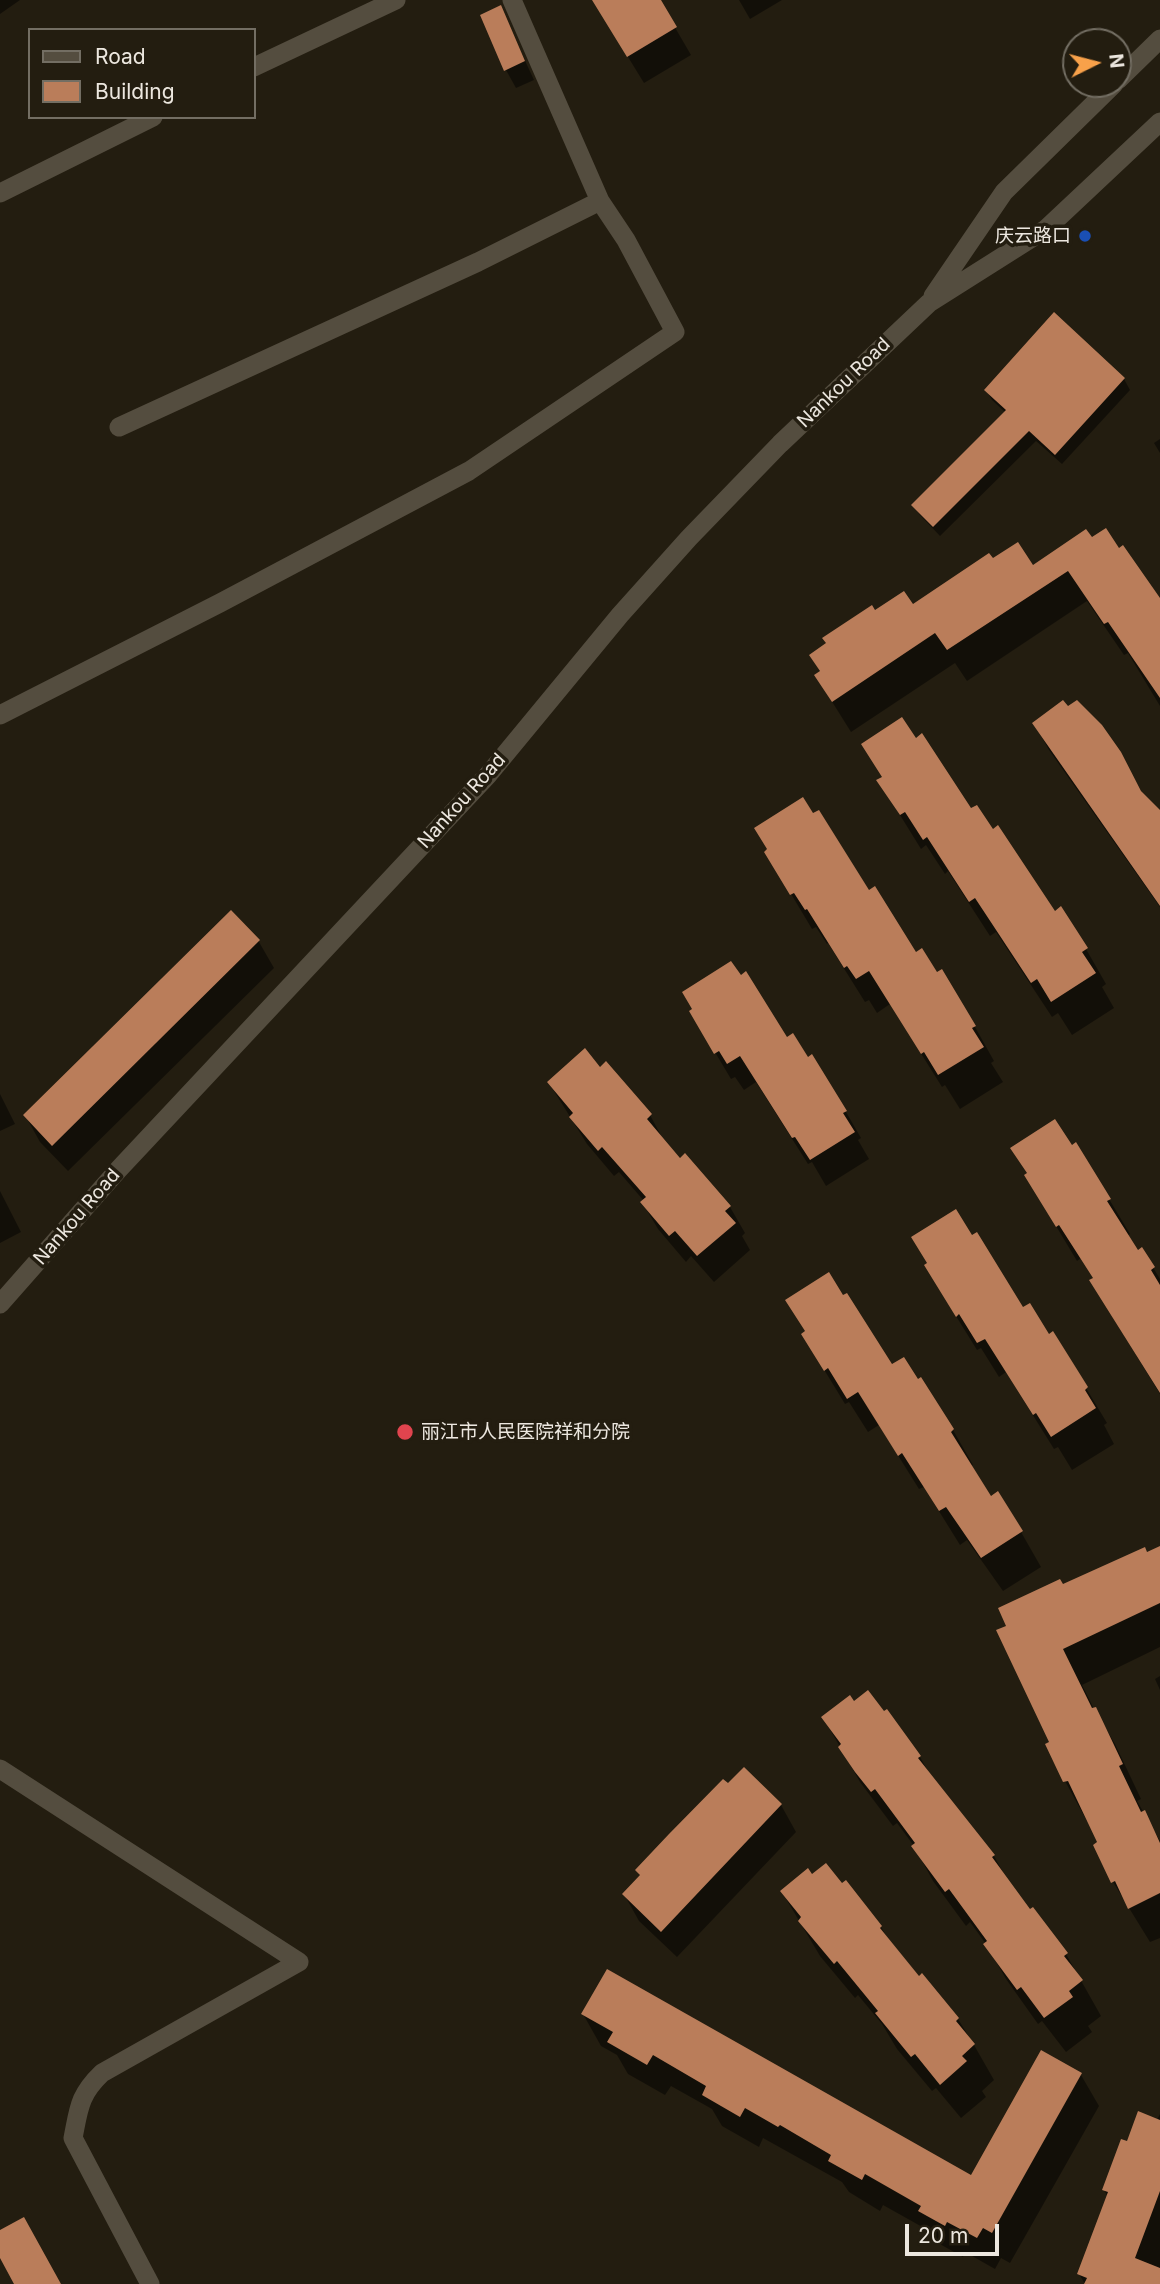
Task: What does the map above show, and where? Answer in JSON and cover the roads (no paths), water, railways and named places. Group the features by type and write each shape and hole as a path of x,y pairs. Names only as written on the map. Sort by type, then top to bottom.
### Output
{"street":[{"path":"256,66 396,0"},
{"path":"0,715 220,603 469,471 675,332 626,240 600,201 512,0"},
{"path":"1132,66 1160,38"},
{"name":"Nankou Road","path":"929,303 1004,192 1100,98"},
{"path":"0,193 149,119"},
{"name":"Nankou Road","path":"0,1304 119,1169 488,775 620,615 689,538 780,444 929,303 1046,229 1160,122"},
{"path":"119,426 478,262 600,201"},
{"path":"0,1769 299,1962 102,2073 82,2097 73,2138 150,2284"}],"place":[{"name":"庆云路口","path":"1085,236"},
{"name":"丽江市人民医院祥和分院","path":"405,1432"}]}
